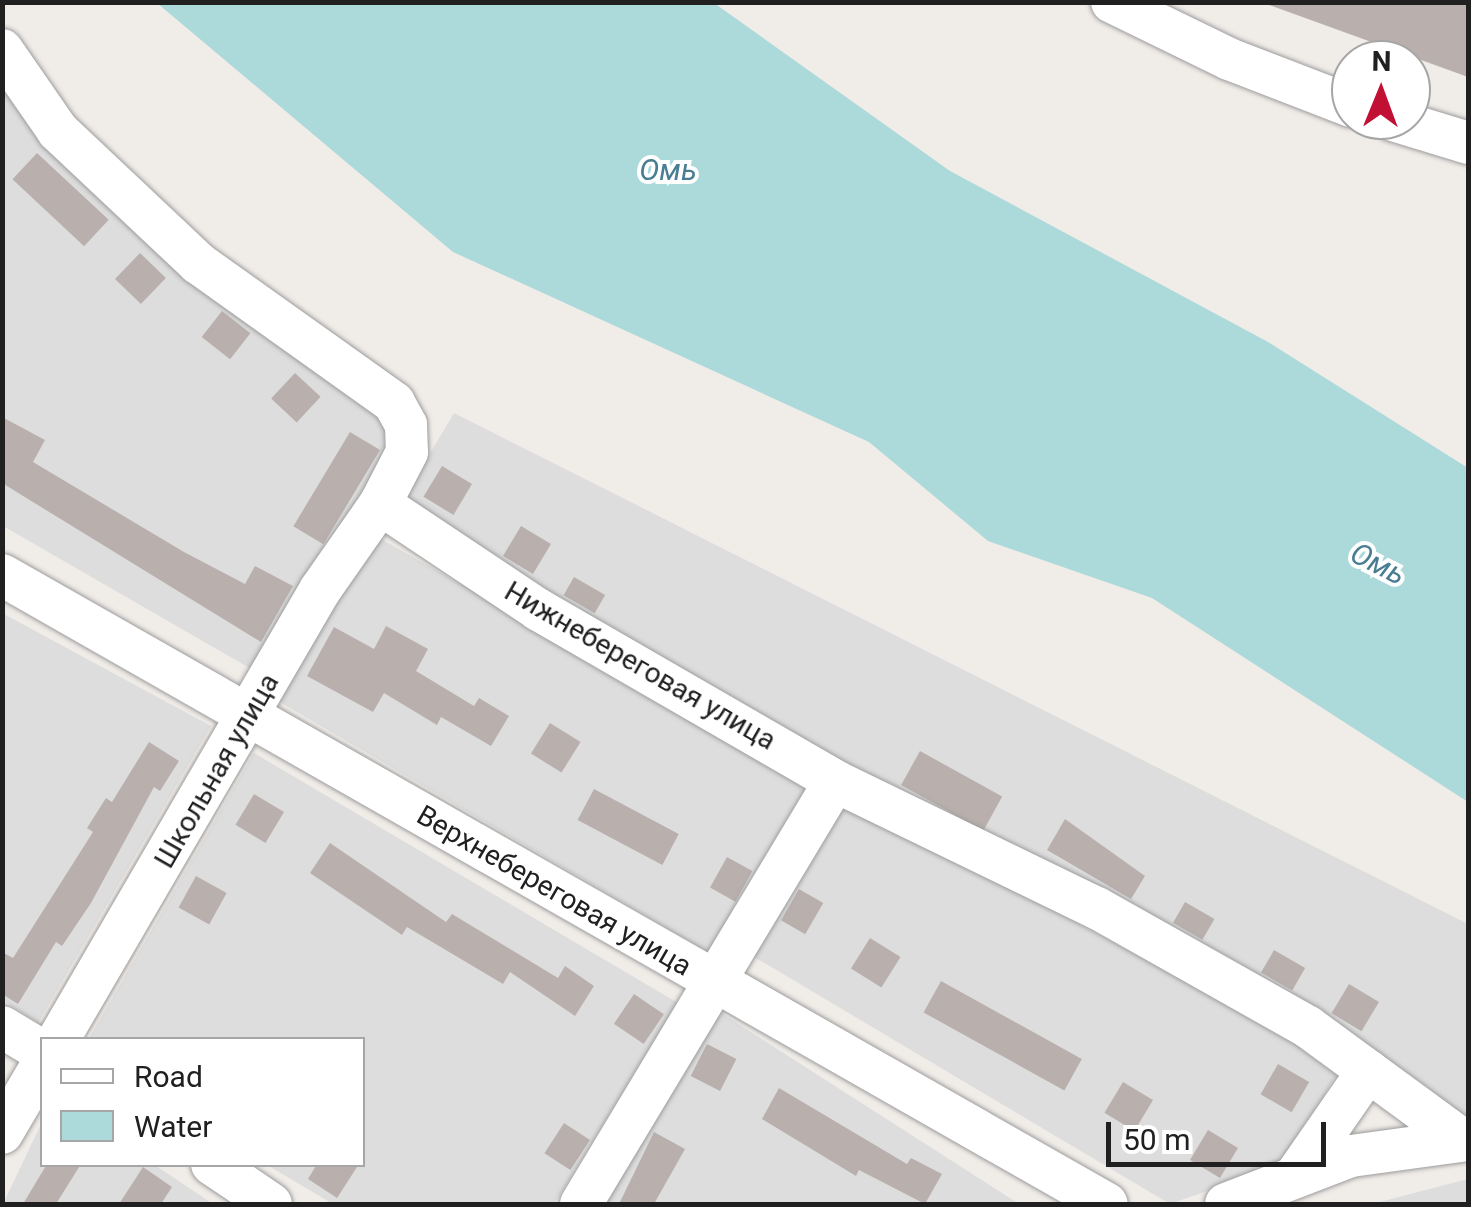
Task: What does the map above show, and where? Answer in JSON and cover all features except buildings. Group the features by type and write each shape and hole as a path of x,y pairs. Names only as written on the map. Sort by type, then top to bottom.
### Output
{"street":[{"path":"1112,2 1229,59 1331,98"},
{"path":"2,50 58,131 198,263 394,403 406,425 407,452 380,504"},
{"path":"1431,131 1468,142"},
{"name":"Школьная улица","path":"60,1037 251,717 320,590 380,504"},
{"name":"Нижнебереговая улица","path":"380,504 539,610 835,780 1097,908 1308,1026 1465,1139"},
{"name":"Верхнебереговая улица","path":"2,575 1106,1204"},
{"path":"581,1204 835,780"},
{"path":"2,1027 40,1050"},
{"path":"2,1132 40,1069"},
{"path":"1298,1172 1368,1071"},
{"path":"1226,1204 1298,1172 1388,1148 1465,1139"},
{"path":"216,1167 272,1204"}],"shaded area":[{"path":"2,87 355,387 398,446 258,673 3,526"},
{"path":"454,413 1468,924 1468,1125 766,731 401,502"},
{"path":"379,538 839,797 1343,1064 1281,1165 1170,1204 746,952 711,954 273,698"},
{"path":"2,613 211,726 38,1023 3,1000"},
{"path":"254,753 678,1003 554,1204 333,1204 270,1167 365,1167 365,1037 90,1037"},
{"path":"715,1009 1019,1204 598,1204"},
{"path":"40,1126 40,1167 158,1167 213,1204 3,1204"},
{"path":"1468,1179 1468,1204 1372,1204"}],"water":[{"name":"Омь","path":"157,3 714,3 950,171 1268,342 1468,468 1468,802 1152,598 988,541 869,442 453,252"}]}
